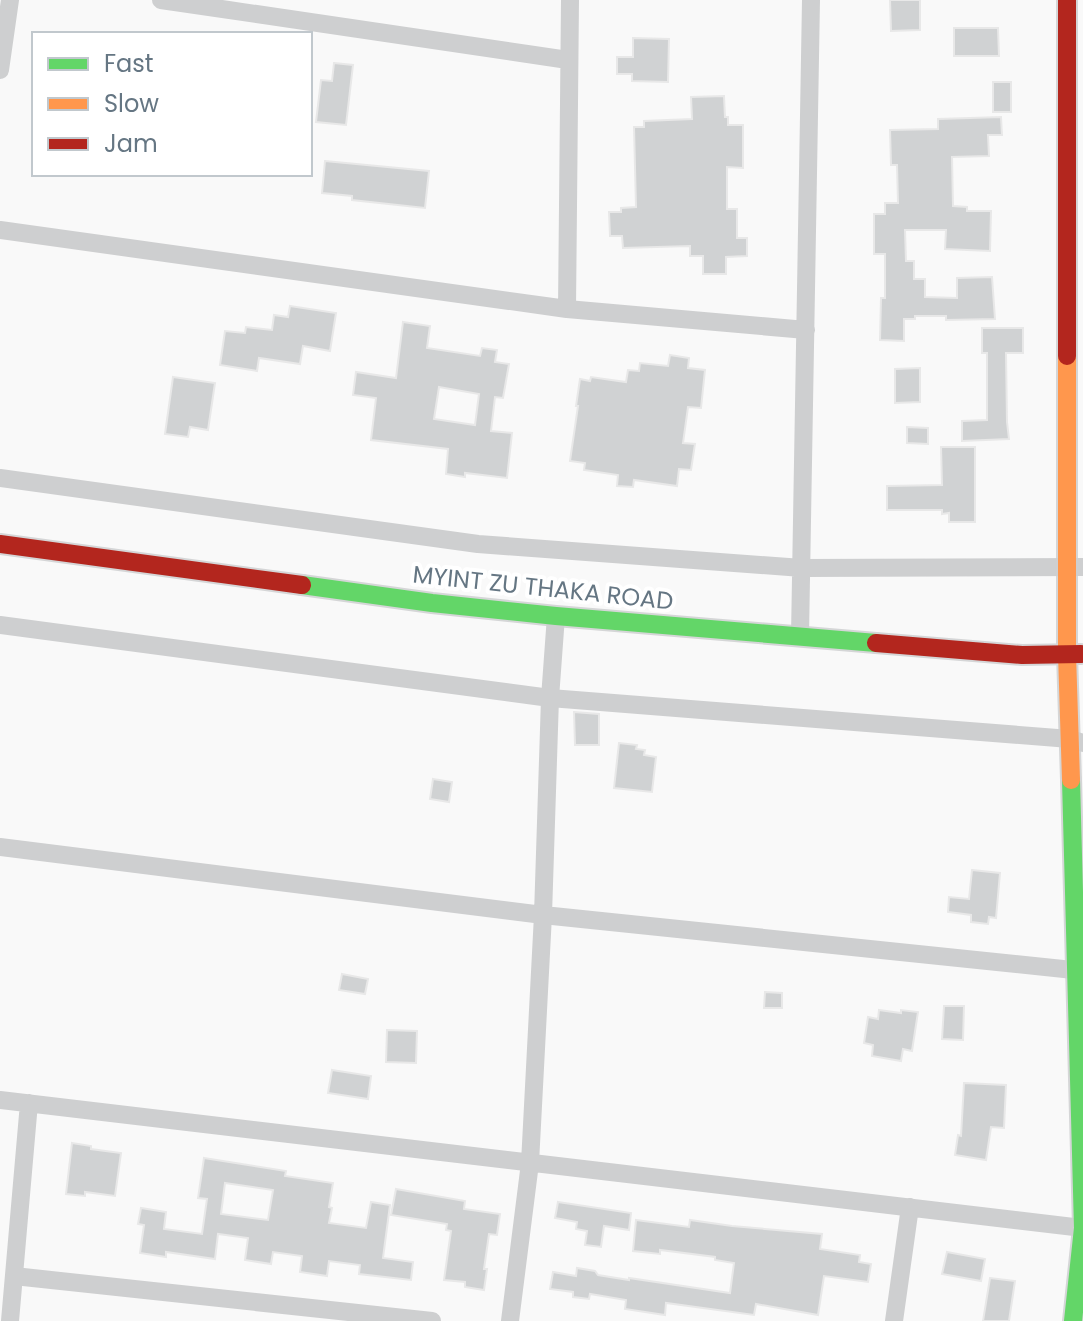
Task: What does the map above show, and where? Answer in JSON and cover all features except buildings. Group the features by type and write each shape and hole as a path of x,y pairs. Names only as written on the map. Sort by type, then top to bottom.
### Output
{"street":[{"path":"0,70 10,0"},
{"path":"161,0 568,60"},
{"path":"567,309 570,0"},
{"path":"800,636 811,0"},
{"path":"1067,0 1083,1228 1073,1321"},
{"path":"0,230 567,309 806,330"},
{"path":"0,478 478,544 802,568 1075,567"},
{"name":"MYINT ZU THAKA ROAD","path":"0,544 432,603 556,616 1022,655 1075,654"},
{"path":"510,1321 530,1163 556,616"},
{"path":"0,625 550,698 1076,741"},
{"path":"0,847 543,915 1080,970"},
{"path":"0,1100 1083,1228"},
{"path":"10,1321 29,1103"},
{"path":"894,1321 910,1207"},
{"path":"14,1276 432,1321"}],"traffic: fast":[{"path":"302,585 556,616 876,643"},
{"path":"1071,780 1083,1228 1073,1321"}],"traffic: slow":[{"path":"1067,356 1067,654 1071,780"}],"traffic: jam":[{"path":"1067,0 1067,356"},
{"path":"0,544 302,585"},
{"path":"876,643 1022,655 1081,654"}]}
